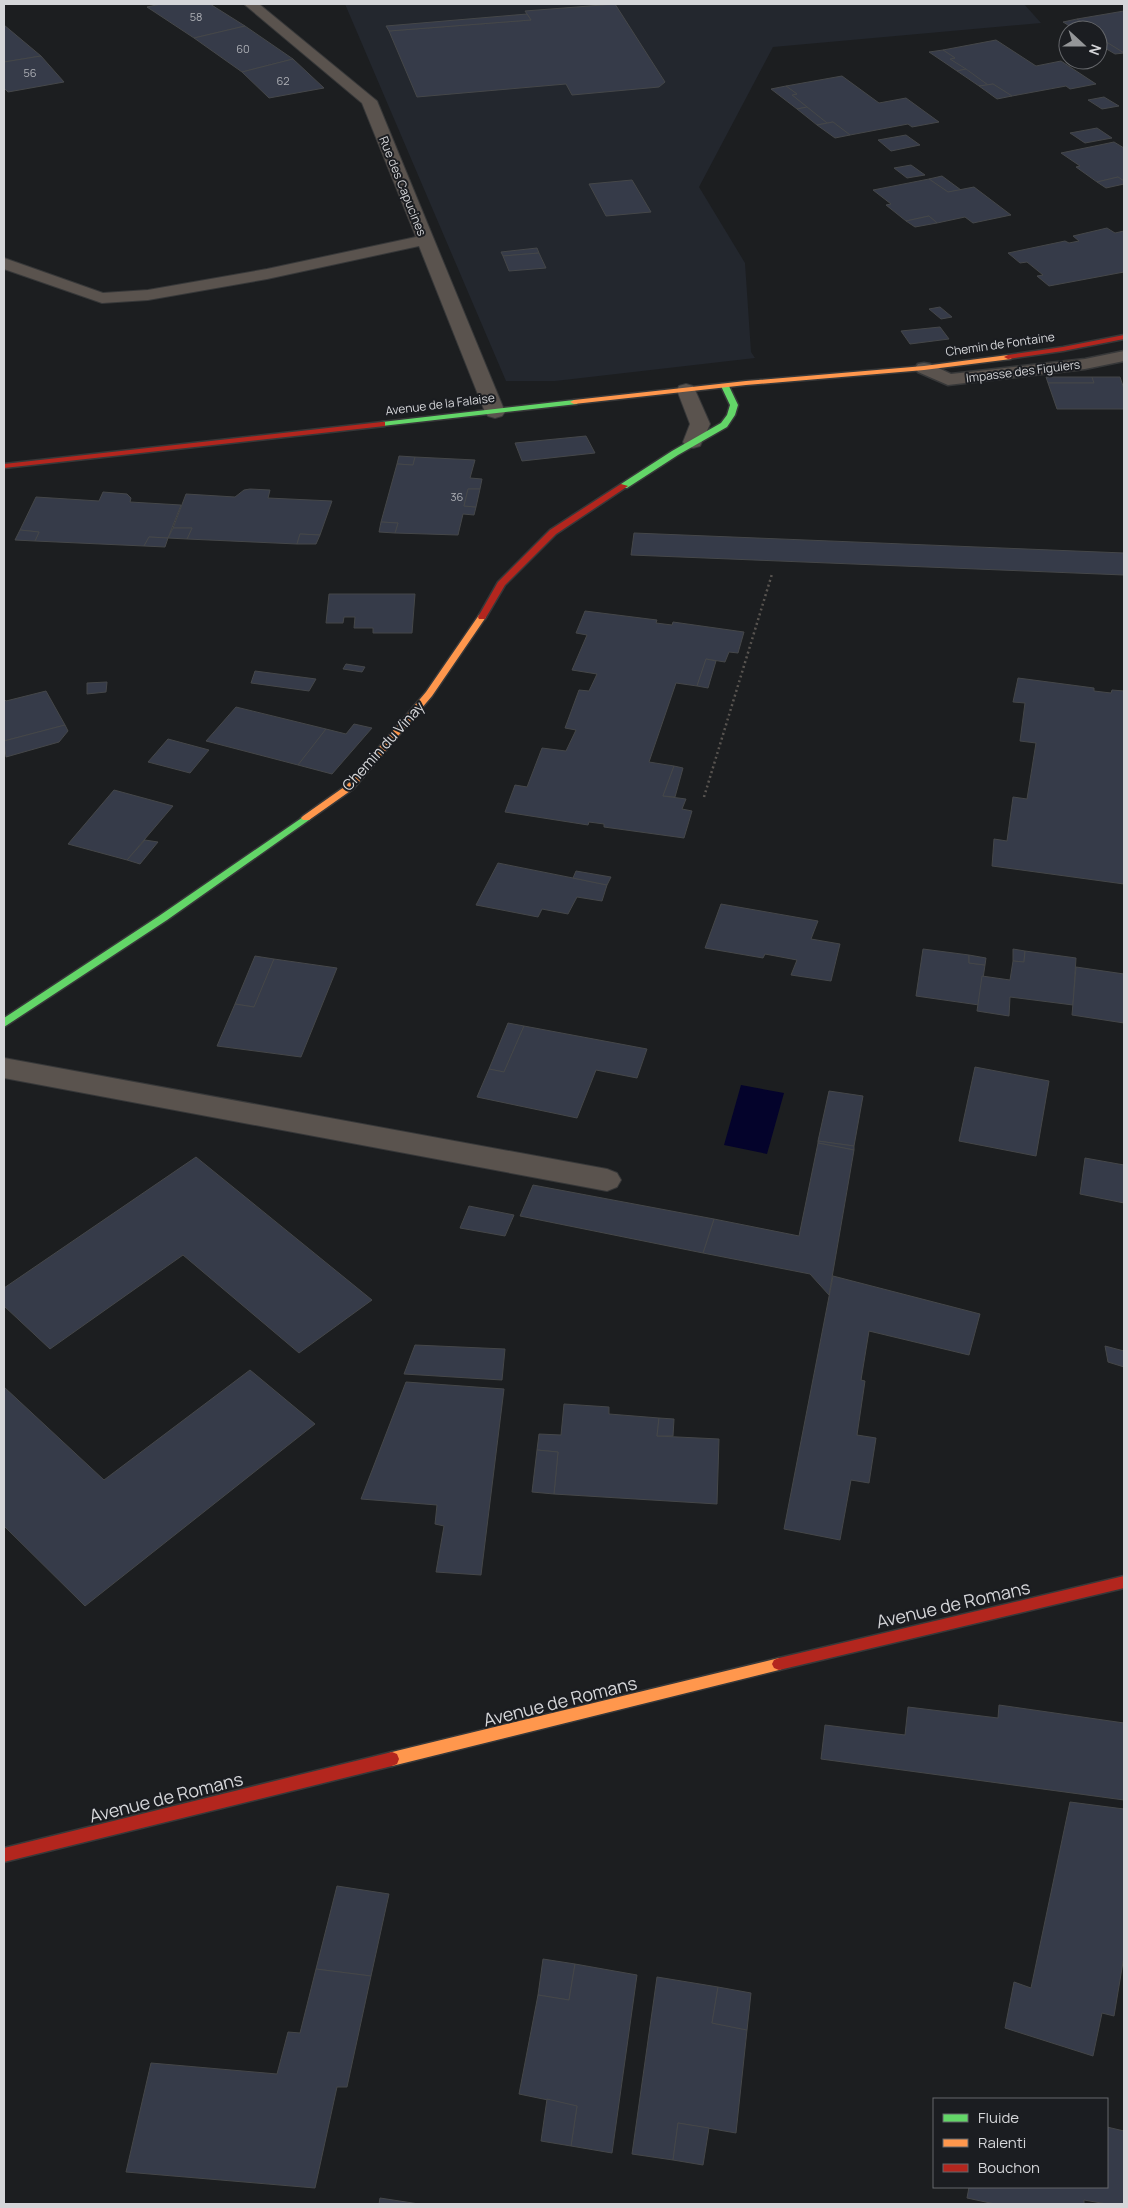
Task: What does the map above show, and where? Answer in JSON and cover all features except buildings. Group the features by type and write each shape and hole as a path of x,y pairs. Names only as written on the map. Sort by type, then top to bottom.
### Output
{"street":[{"name":"Rue des Capucines","path":"251,4 369,102 495,412"},
{"path":"4,263 27,273 102,298 148,295 267,274 425,240"},
{"name":"Chemin de Fontaine","path":"880,372 924,368 1063,349 1124,337"},
{"name":"Avenue de la Falaise","path":"4,466 686,390 880,372"},
{"name":"Chemin du Vinay","path":"4,1024 163,918 350,787 429,694 488,609 501,584 553,532 692,442 712,434 724,425 731,415 734,405 725,386"},
{"path":"686,390 700,424 692,442"},
{"path":"4,1068 607,1180"},
{"name":"Avenue de Romans","path":"4,1855 958,1620 1124,1582"}],"lane":[{"name":"Impasse des Figuiers","path":"924,368 948,380 1085,364 1124,356"}],"path":[{"path":"704,797 772,574"}],"shaded area":[{"path":"345,4 1024,4 1041,23 773,47 699,187 745,263 751,352 755,358 555,381 506,381"}],"water":[{"path":"741,1085 784,1093 767,1154 724,1145"}],"traffic: fast":[{"path":"624,486 675,453 724,425 731,415 734,405 725,386"},
{"path":"382,424 574,402"},
{"path":"4,1023 163,918 306,818"}],"traffic: slow":[{"path":"574,402 746,383 924,368 1008,357"},
{"path":"306,818 350,787 429,694 482,617"},
{"path":"392,1759 779,1664"}],"traffic: jam":[{"path":"1008,357 1124,337"},
{"path":"4,466 382,424"},
{"path":"482,617 501,584 553,532 624,486"},
{"path":"779,1664 1124,1582"},
{"path":"4,1855 392,1759"}]}
